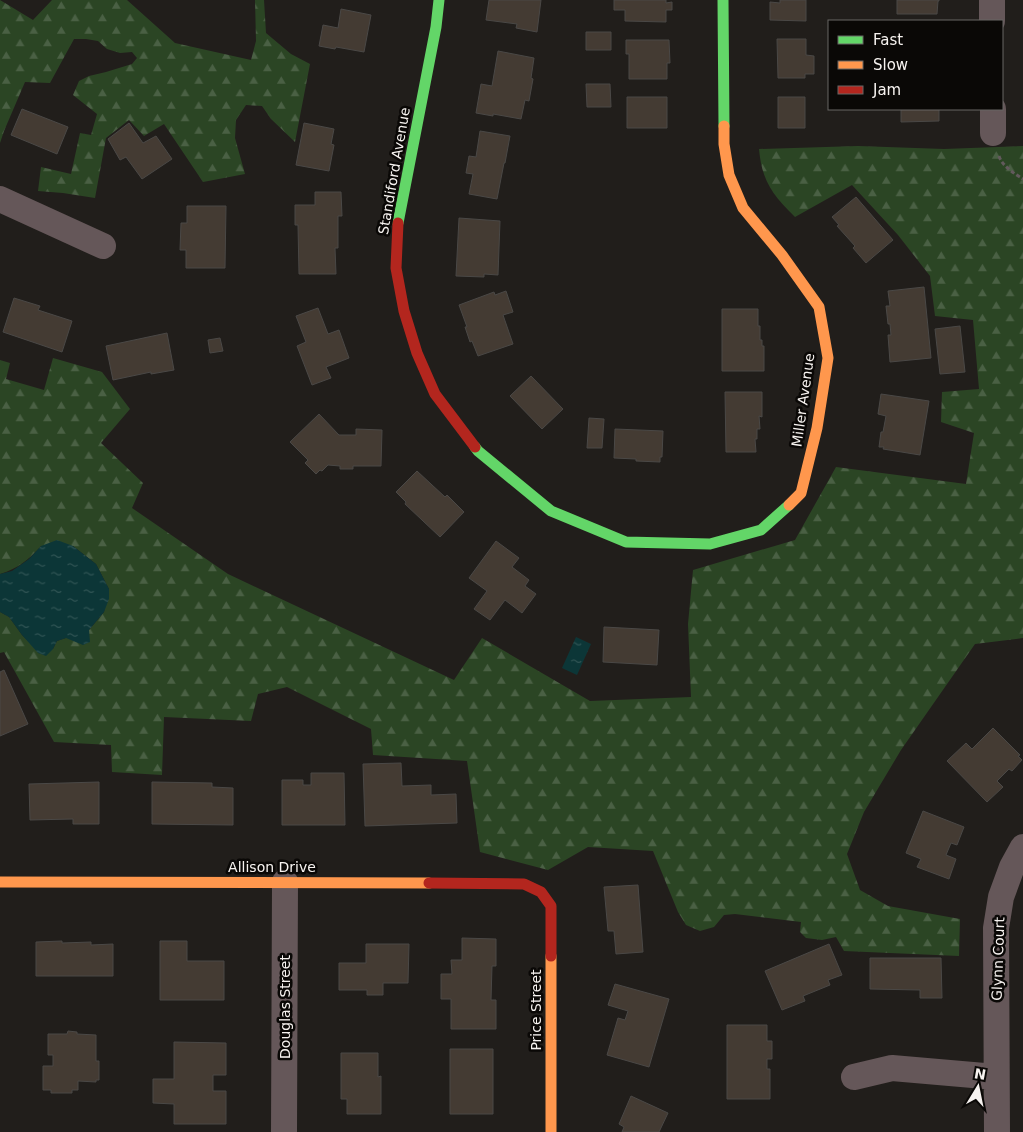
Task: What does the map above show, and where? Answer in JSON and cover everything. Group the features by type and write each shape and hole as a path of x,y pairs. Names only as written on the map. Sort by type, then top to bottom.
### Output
{"street":[{"name":"Standiford Avenue","path":"439,0 436,27 397,226 396,268 404,311 417,353 435,394 478,452 551,511 626,542"},
{"name":"Miller Avenue","path":"626,542 710,544 760,530 782,512 801,492 817,428 828,358 819,307 782,255 743,208 730,175 724,144 723,0"},
{"path":"992,0 992,20"},
{"path":"0,199 103,246"},
{"name":"Glynn Court","path":"996,1132 996,928 1001,897 1012,867 1023,848"},
{"name":"Allison Drive","path":"0,882 524,884 541,892"},
{"name":"Douglas Street","path":"284,1132 285,882"},
{"name":"Price Street","path":"541,892 551,906 551,1132"},
{"path":"854,1077 892,1068 996,1077"}],"path":[{"path":"993,121 1000,160 1014,174 1023,179"}],"green space":[{"path":"0,0 33,20 52,0 127,0 175,43 251,60 256,41 255,0 264,0 266,33 291,54 310,64 295,142 271,119 262,106 246,105 236,120 235,138 245,174 203,182 164,124 144,136 129,120 106,138 95,198 38,191 41,167 71,174 80,133 91,135 97,114 73,95 79,81 89,76 132,64 137,58 132,52 120,53 107,49 98,41 74,39 50,83 25,82 0,143"},
{"path":"858,146 944,149 1023,146 1023,638 975,644 901,750 864,812 847,854 860,890 888,906 960,919 959,956 844,951 836,937 822,940 806,938 800,932 801,922 735,914 724,915 714,927 700,931 686,925 678,912 653,851 588,847 548,870 480,852 467,761 373,755 371,729 287,687 258,694 251,721 164,717 162,775 112,772 111,745 54,742 4,652 0,653 0,612 9,617 29,642 53,649 57,641 89,630 104,612 109,589 96,564 73,546 41,546 23,563 0,574 0,360 10,363 6,379 44,390 53,358 102,372 130,409 101,443 143,483 132,508 228,574 454,680 482,638 590,701 691,697 688,624 693,570 795,540 836,467 966,484 974,433 941,422 942,392 979,389 973,320 935,316 930,276 898,235 852,185 795,217 774,194 766,179 760,160 759,149"}],"water":[{"path":"57,540 73,546 96,564 109,589 109,599 104,612 89,630 90,642 83,645 66,638 57,641 53,649 46,656 38,653 9,617 0,612 0,574 12,571 29,559 41,546"},
{"path":"576,637 591,644 577,675 562,668"}],"building":[{"path":"489,0 541,0 537,32 516,28 517,24 486,20"},
{"path":"614,0 666,0 666,3 672,2 672,10 666,10 666,22 625,21 625,10 614,10"},
{"path":"780,0 806,0 806,21 770,20 770,2 780,3"},
{"path":"897,0 939,0 937,14 897,14"},
{"path":"341,9 371,15 364,52 319,46 323,25 338,28"},
{"path":"586,32 611,32 611,50 586,50"},
{"path":"777,39 806,39 806,55 814,56 814,74 805,74 805,78 778,78"},
{"path":"626,40 669,40 670,63 667,63 667,79 629,79 629,54 626,54"},
{"path":"498,51 534,58 529,101 525,100 521,119 476,113 481,84 492,86"},
{"path":"586,84 610,84 611,107 587,107"},
{"path":"627,97 667,97 667,128 627,128"},
{"path":"778,97 805,97 805,128 778,128"},
{"path":"22,109 68,127 57,154 11,135"},
{"path":"901,110 939,110 939,121 901,122"},
{"path":"129,123 143,143 156,136 172,159 142,179 126,157 120,160 108,139"},
{"path":"304,123 334,129 331,144 334,145 329,171 296,165"},
{"path":"480,131 510,136 497,199 469,194 473,174 466,173 469,156 476,157"},
{"path":"315,192 341,192 342,216 338,216 338,248 335,248 336,274 299,274 298,225 295,225 295,205 315,205"},
{"path":"856,197 893,240 866,263 853,248 855,246 837,226 839,225 832,217"},
{"path":"187,206 226,206 225,268 186,268 186,250 180,250 181,223 187,223"},
{"path":"459,218 500,221 498,275 484,274 484,277 456,276"},
{"path":"924,287 931,358 890,362 888,335 891,335 886,306 890,306 888,291"},
{"path":"506,291 513,312 503,315 513,344 478,356 472,341 470,342 459,305 494,292 495,295"},
{"path":"14,298 40,306 38,310 72,321 62,352 3,332"},
{"path":"318,308 328,334 339,330 349,358 326,367 331,378 312,385 297,346 306,342 296,316"},
{"path":"722,309 758,309 760,340 762,340 762,346 764,346 764,371 722,371"},
{"path":"960,326 965,372 940,374 935,329"},
{"path":"167,333 174,370 151,374 151,372 113,380 106,346"},
{"path":"220,338 223,351 210,353 208,340"},
{"path":"531,376 563,409 542,429 510,396"},
{"path":"725,392 762,392 762,417 759,416 760,429 757,429 757,439 755,439 756,452 726,452"},
{"path":"881,394 929,401 920,455 879,447 886,416 878,414"},
{"path":"319,414 339,435 356,435 356,429 382,430 381,466 353,466 353,469 340,469 340,466 328,465 316,474 305,463 308,460 290,442"},
{"path":"589,418 604,419 602,448 587,448"},
{"path":"615,429 663,431 662,457 660,457 660,462 614,458"},
{"path":"417,471 445,497 447,495 464,512 440,537 405,504 406,502 396,492"},
{"path":"496,541 519,558 512,567 529,580 525,586 536,594 522,613 505,600 490,620 474,609 487,591 469,578"},
{"path":"604,627 659,630 657,665 603,662"},
{"path":"4,670 28,724 0,736 0,672"},
{"path":"993,728 1020,755 1018,756 1022,760 1012,771 1009,769 997,781 1003,787 987,802 947,761 966,743 972,749"},
{"path":"401,763 402,786 431,785 431,795 456,794 457,823 365,826 363,764"},
{"path":"311,773 344,773 345,825 282,825 282,780 303,780 303,785 311,785"},
{"path":"99,782 99,824 73,824 73,819 30,820 29,784"},
{"path":"152,782 212,783 212,787 233,788 233,825 152,824"},
{"path":"923,811 964,827 957,845 951,843 946,855 956,859 949,879 917,867 921,859 906,853"},
{"path":"638,885 643,952 616,954 614,931 608,931 604,887"},
{"path":"462,938 496,939 496,966 492,966 491,1000 496,1000 496,1029 451,1029 451,999 441,999 441,974 452,974 451,960 462,960"},
{"path":"62,941 62,943 91,942 91,945 113,944 113,976 36,976 36,942"},
{"path":"160,941 187,941 187,961 224,961 224,1000 160,1000"},
{"path":"366,944 409,944 408,983 383,983 383,995 367,995 367,990 339,990 339,963 366,963"},
{"path":"829,944 842,975 828,980 830,985 803,996 805,1001 782,1010 765,971"},
{"path":"870,958 941,958 942,998 920,998 920,990 870,989"},
{"path":"615,984 669,999 649,1067 607,1055 618,1018 625,1020 628,1011 608,1005"},
{"path":"727,1025 767,1025 767,1041 772,1041 772,1059 767,1059 767,1069 770,1069 770,1099 727,1099"},
{"path":"68,1031 77,1032 77,1034 96,1035 96,1061 99,1061 99,1080 96,1080 96,1082 78,1081 78,1090 72,1090 72,1093 51,1093 51,1090 43,1090 43,1066 53,1066 53,1055 48,1055 48,1034 67,1034"},
{"path":"174,1042 226,1043 226,1075 213,1075 213,1091 226,1091 226,1124 174,1124 174,1104 153,1103 153,1079 174,1079"},
{"path":"450,1049 493,1049 493,1114 450,1114"},
{"path":"341,1053 378,1053 378,1077 381,1076 381,1114 347,1114 347,1099 341,1099"},
{"path":"631,1096 668,1113 659,1132 622,1132 624,1127 619,1124"}],"traffic: fast":[{"path":"398,223 436,27 439,0"},
{"path":"723,0 724,126"},
{"path":"475,447 551,511 626,542 710,544 761,530 789,505"}],"traffic: slow":[{"path":"724,126 724,144 729,175 743,208 782,255 819,307 828,358 817,428 801,493 789,505"},
{"path":"0,882 429,883"},
{"path":"551,956 551,1132"}],"traffic: jam":[{"path":"398,223 396,268 404,311 417,353 435,394 475,447"},
{"path":"429,883 524,884 541,892 551,906 551,956"}]}
